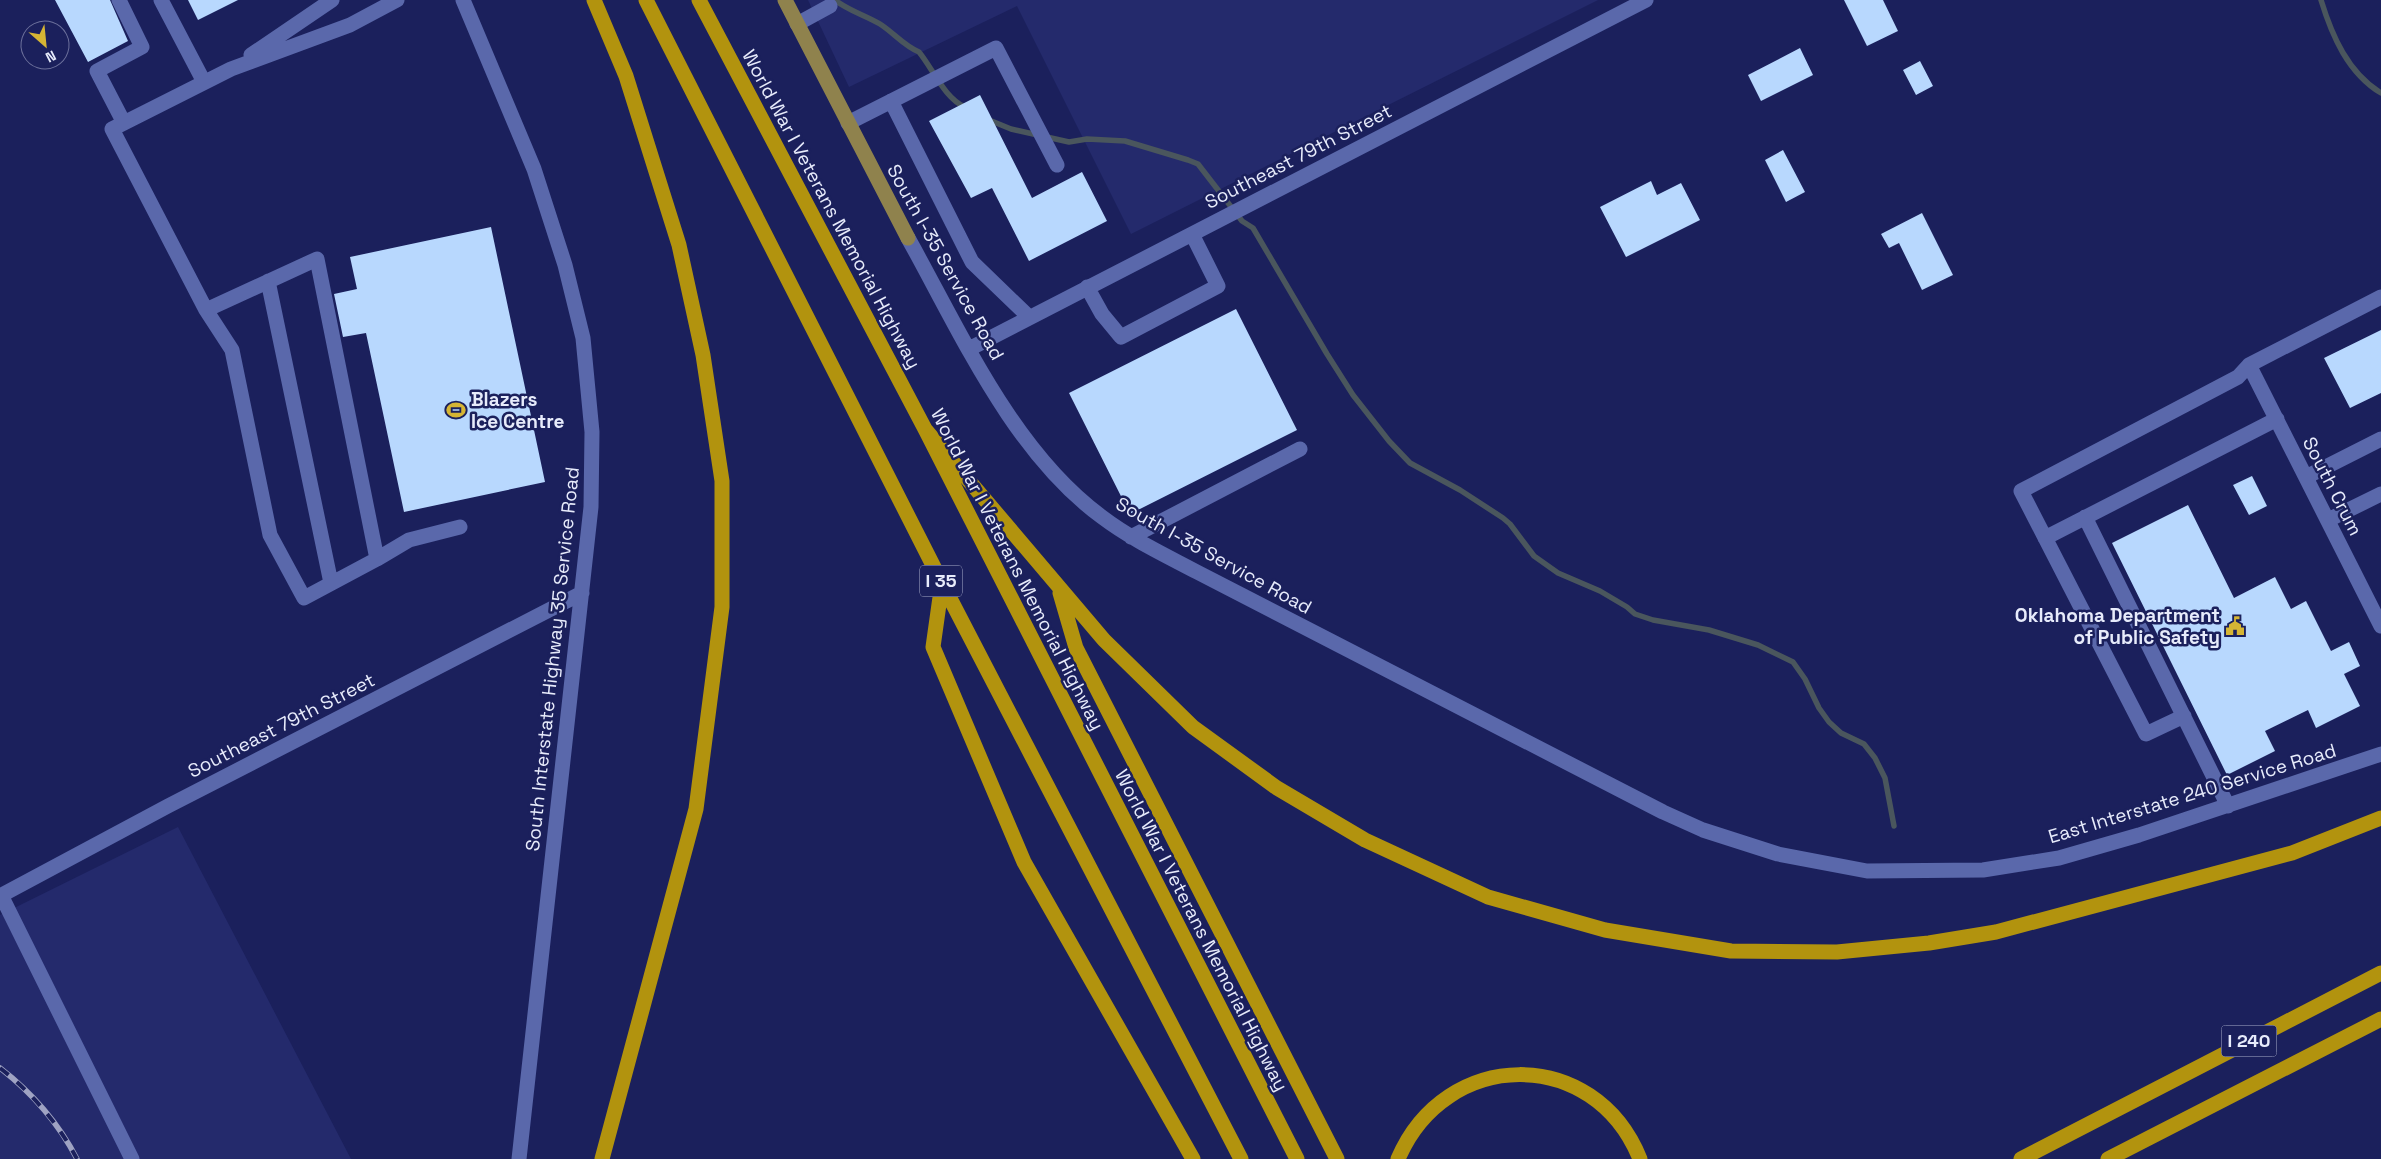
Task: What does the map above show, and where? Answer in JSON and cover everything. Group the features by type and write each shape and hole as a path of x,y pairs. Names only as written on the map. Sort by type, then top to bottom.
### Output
{"highway":[{"path":"594,0 626,76 679,245 703,355 722,481 722,607 696,809 602,1159"},
{"name":"I 35","path":"646,0 942,583 1241,1159"},
{"name":"World War I Veterans Memorial Highway","path":"700,0 924,429 1297,1159"},
{"path":"924,429 1104,640 1193,727 1277,788 1365,840 1488,897 1605,930 1731,951 1837,952 1929,943 1996,932 2292,853 2381,818"},
{"path":"942,583 933,647 1024,862 1192,1159"},
{"path":"1058,587 1076,648 1337,1159"},
{"name":"I 240","path":"2020,1159 2381,973"},
{"name":"I 240","path":"2108,1159 2381,1019"},
{"path":"1398,1159 1417,1124 1433,1108 1449,1096 1470,1085 1513,1074 1554,1079 1576,1087 1596,1100 1614,1115 1628,1135 1640,1159"}],"main road":[{"name":"South I-35 Service Road","path":"785,0 908,238"}],"street":[{"path":"119,0 142,47 97,71 118,126 206,310 232,350 270,536 304,598 408,540 460,527"},
{"path":"161,0 204,82"},
{"path":"231,69 332,0"},
{"path":"118,126 231,69 350,24 397,0"},
{"name":"South Interstate Highway 35 Service Road","path":"463,0 534,169 565,265 583,338 592,432 591,507 519,1159"},
{"name":"Southeast 79th Street","path":"969,349 1646,0"},
{"path":"797,24 830,6"},
{"path":"848,123 996,48 1056,165"},
{"path":"891,101 972,262 1029,317"},
{"path":"1087,287 1102,314 1121,337 1218,286 1192,234"},
{"name":"South I-35 Service Road","path":"908,238 1010,420 1037,455 1100,516 1131,537 1663,812"},
{"path":"206,310 317,259 377,559"},
{"path":"268,281 331,584"},
{"path":"2184,716 2146,734 2021,491 2238,378 2249,365 2381,296"},
{"name":"South Crum","path":"2249,365 2379,619"},
{"path":"2044,538 2277,419"},
{"path":"2306,477 2381,439"},
{"path":"1131,537 1300,449"},
{"path":"2328,520 2381,494"},
{"path":"2085,517 2228,806"},
{"name":"Southeast 79th Street","path":"0,895 168,806 582,593"},
{"name":"East Interstate 240 Service Road","path":"1663,812 1703,830 1778,854 1867,871 1983,870 2059,858 2139,835 2381,754"},
{"path":"0,895 132,1159"}],"shaded area":[{"path":"808,0 1598,0 1131,234 1017,6 849,87"},
{"path":"178,827 351,1159 0,1159 0,915"}],"building":[{"path":"55,0 110,0 128,41 88,62 70,28 70,20 66,20"},
{"path":"188,0 238,0 198,20"},
{"path":"1844,0 1883,0 1898,31 1867,46"},
{"path":"1800,48 1813,75 1761,101 1748,75"},
{"path":"1920,61 1933,86 1916,95 1903,70"},
{"path":"980,95 1032,198 1082,172 1107,221 1029,261 992,188 971,198 929,121"},
{"path":"1783,150 1805,192 1786,202 1765,160"},
{"path":"1651,181 1657,195 1681,183 1700,220 1626,257 1600,207"},
{"path":"1922,213 1953,275 1922,290 1899,243 1889,248 1881,234"},
{"name":"Blazers Ice Centre","path":"491,227 545,482 404,512 366,333 343,337 334,294 357,289 350,257"},
{"path":"1236,309 1297,430 1130,514 1069,393"},
{"path":"2381,330 2381,393 2350,408 2324,358"},
{"path":"2252,476 2267,506 2249,515 2233,485"},
{"name":"Oklahoma Department of Public Safety","path":"2188,505 2234,598 2275,577 2291,609 2306,601 2331,651 2349,642 2360,666 2344,674 2360,706 2316,728 2308,710 2265,731 2275,751 2227,775 2112,543"}],"waterway":[{"path":"835,0 880,24 919,52 945,91 965,107"},
{"path":"2321,0 2330,27 2350,64 2369,85 2381,93"},
{"path":"989,120 1011,129 1069,142 1087,139 1125,141 1198,164 1242,221 1253,228 1353,395 1389,441 1410,463 1460,490 1503,518 1510,524 1534,556 1558,573 1600,591 1635,614 1653,620 1709,630 1758,645 1793,662 1805,679 1819,708 1829,722 1841,733 1864,744 1875,758 1885,778 1894,826"}],"railway":[{"path":"0,1068 23,1087 43,1109 62,1133 77,1159"}],"place":[{"name":"Blazers Ice Centre","path":"456,410"},
{"name":"Oklahoma Department of Public Safety","path":"2235,626"}]}
